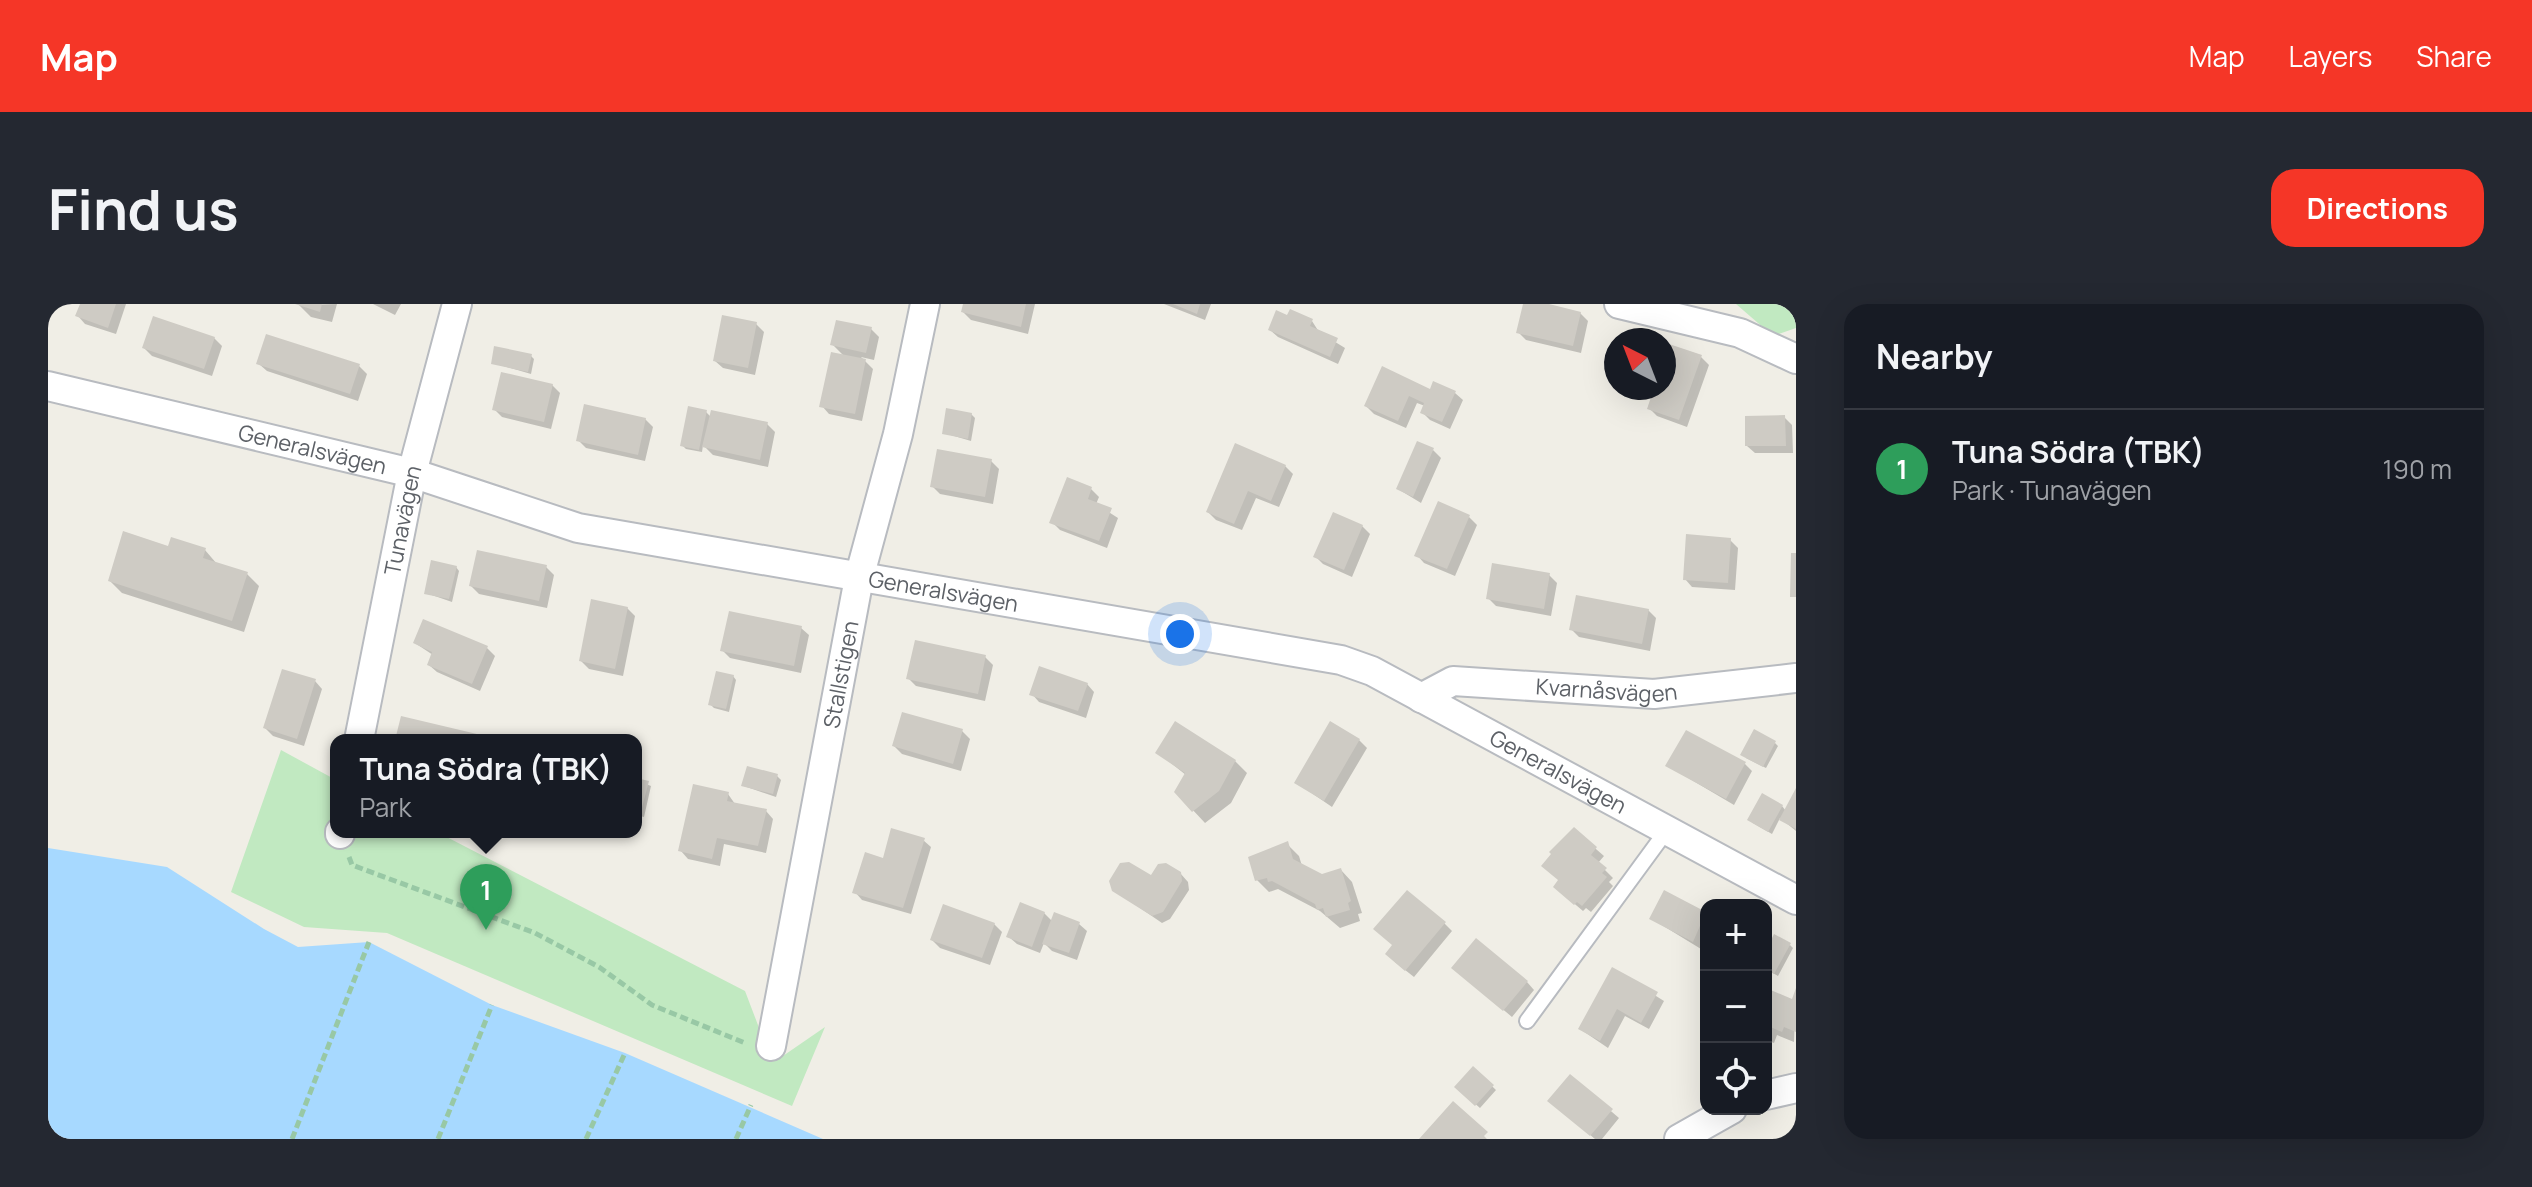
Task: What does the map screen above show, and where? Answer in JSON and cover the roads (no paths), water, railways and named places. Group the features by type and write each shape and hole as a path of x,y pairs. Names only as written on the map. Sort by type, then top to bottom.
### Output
{"street":[{"name":"Tunavägen","path":"360,734 412,473 457,304"},
{"name":"Stallstigen","path":"771,1046 859,578 898,434 925,304"},
{"path":"1619,304 1740,333 1796,359"},
{"name":"Generalsvägen","path":"48,386 412,473 578,528 1341,660 1372,671 1796,900"},
{"name":"Kvarnåsvägen","path":"1421,698 1453,681 1654,694 1796,678"},
{"path":"1772,1094 1796,1088"},
{"path":"1679,1139 1721,1115"}],"lane":[{"path":"1527,1021 1667,830"}],"water":[{"path":"48,848 167,867 298,947 369,942 492,1005 625,1053 823,1139 48,1139"}],"place":[{"name":"Tuna Södra (TBK)","path":"486,930"}]}
